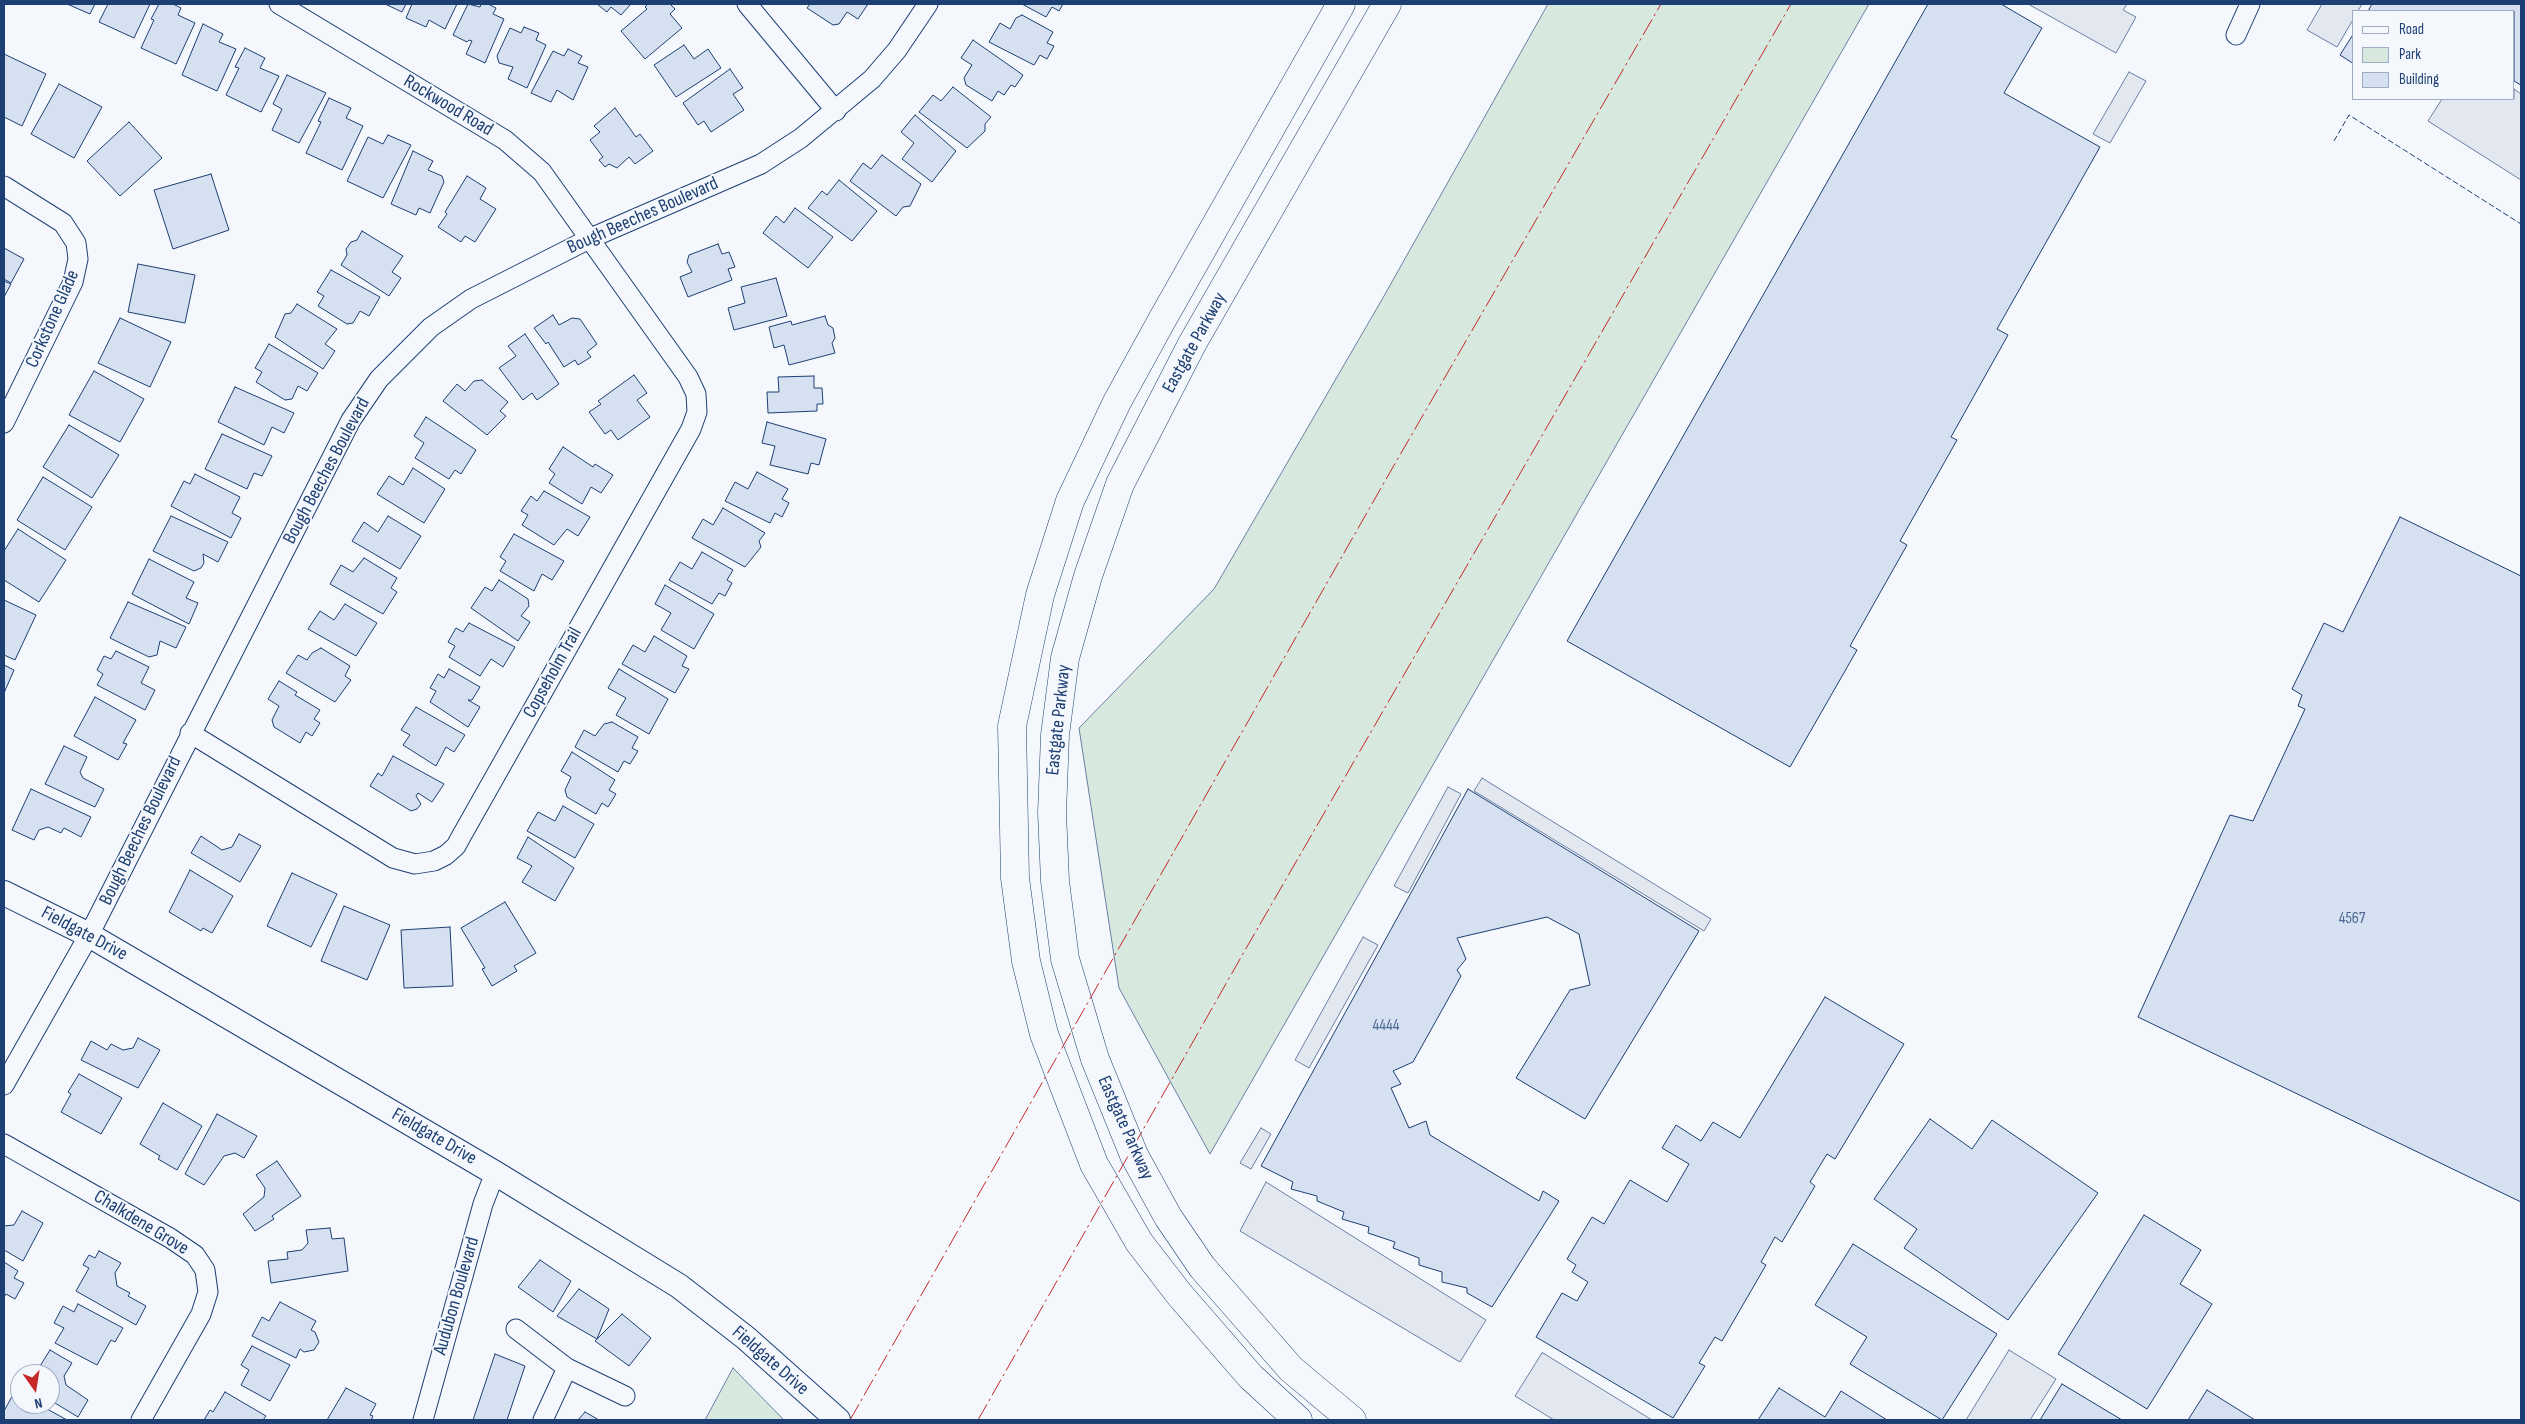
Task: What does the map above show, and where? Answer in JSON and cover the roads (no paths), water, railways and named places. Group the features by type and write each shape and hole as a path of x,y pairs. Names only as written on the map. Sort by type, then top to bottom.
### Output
{"main road":[{"name":"Eastgate Parkway","path":"1298,1420 1251,1377 1179,1294 1139,1242 1094,1164 1044,1034 1026,961 1015,878 1012,726 1040,595 1070,501 1117,402 1341,4"},
{"name":"Eastgate Parkway","path":"1352,1420 1291,1369 1202,1267 1168,1217 1134,1155 1095,1059 1065,959 1054,880 1052,813 1054,735 1065,658 1088,576 1120,484 1192,344 1386,4"}],"street":[{"name":"Rockwood Road","path":"279,4 505,140 542,172 590,238"},
{"path":"746,4 836,111"},
{"name":"Bough Beeches Boulevard","path":"4,1085 89,935 190,733 351,420 379,379 412,344 450,313 493,288 590,238 761,164 801,138 836,111 872,79 897,50 928,4"},
{"path":"2236,35 2250,4"},
{"name":"Corkstone Glade","path":"4,186 63,223 76,243 78,259 73,282 4,423"},
{"name":"Copseholm Trail","path":"190,733 401,862 415,864 434,861 446,855 456,846 691,429 697,412 696,394 688,378 590,238"},
{"name":"Fieldgate Drive","path":"4,893 89,935 495,1173 678,1286 746,1338 838,1420"},
{"name":"Chalkdene Grove","path":"4,1144 177,1242 195,1255 205,1270 208,1292 201,1314 141,1420"},
{"name":"Audubon Boulevard","path":"423,1420 483,1204 495,1173"},
{"path":"516,1329 567,1368 625,1396"},
{"path":"543,1420 567,1368"}]}
